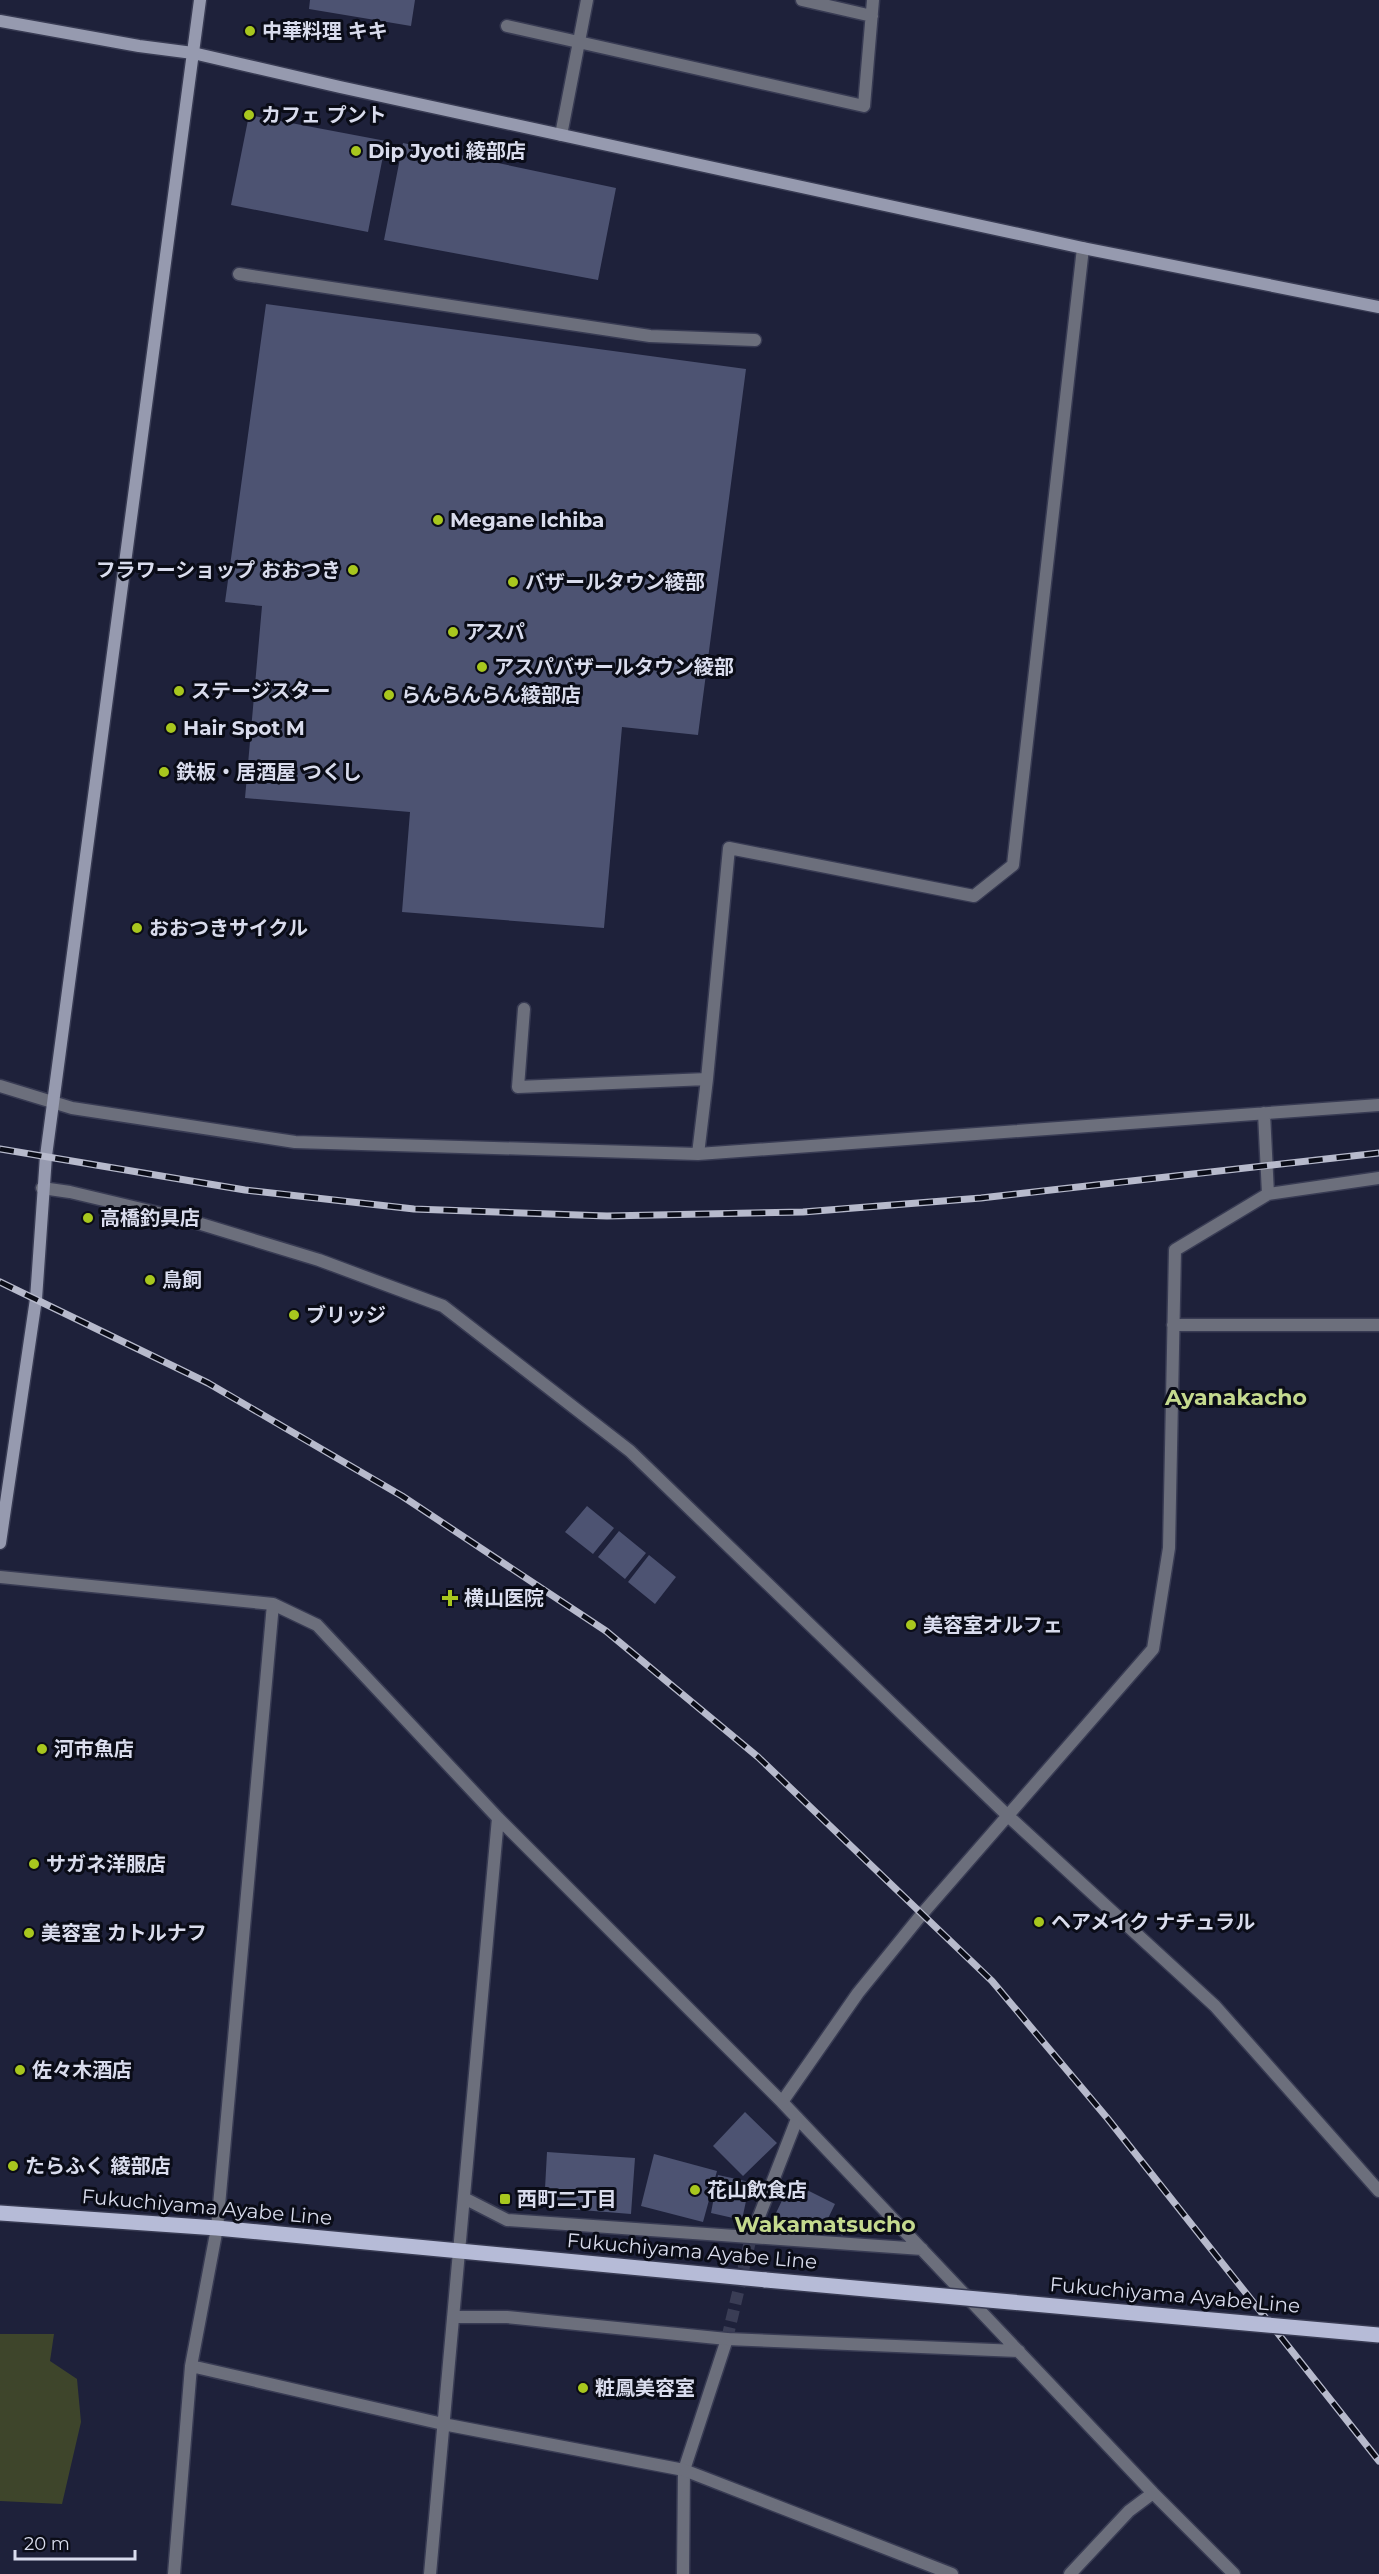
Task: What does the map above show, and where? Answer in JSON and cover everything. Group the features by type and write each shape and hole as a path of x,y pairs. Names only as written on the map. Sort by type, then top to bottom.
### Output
{"main road":[{"name":"Fukuchiyama Ayabe Line","path":"0,2213 217,2228 1379,2335"}],"street":[{"path":"0,1543 36,1299 42,1188 200,0"},
{"path":"561,135 587,0"},
{"path":"802,0 872,16"},
{"path":"507,26 864,106 873,0"},
{"path":"0,21 139,46 193,53 1083,248 1379,307"},
{"path":"698,1154 729,848 975,896 1013,865 1083,248"},
{"path":"239,274 650,336 755,340"},
{"path":"524,1009 518,1087 707,1079"},
{"path":"0,1086 72,1108 295,1142 698,1154 1379,1105"},
{"path":"1264,1113 1268,1194"},
{"path":"782,2102 858,1993 922,1914 1153,1649 1169,1548 1175,1250 1268,1194 1379,1178"},
{"path":"42,1188 70,1192 198,1224 319,1260 443,1306 630,1450 1007,1815 1215,2006 1379,2191"},
{"path":"1173,1325 1379,1325"},
{"path":"0,1577 273,1604 317,1625 498,1818 782,2102 1153,2493 1234,2574"},
{"path":"174,2574 191,2366 217,2228 273,1604"},
{"path":"430,2574 498,1818"},
{"path":"752,2238 797,2119"},
{"path":"464,2198 507,2220 922,2249"},
{"path":"453,2317 507,2317 727,2339 1019,2351"},
{"path":"683,2574 684,2470 727,2339"},
{"path":"191,2366 443,2424 684,2470 952,2574"},
{"path":"1070,2574 1129,2511 1153,2493"}],"green space":[{"path":"0,2334 54,2334 50,2361 77,2379 81,2422 62,2504 0,2501"}],"building":[{"path":"310,0 415,0 411,26 309,9"},
{"path":"249,115 386,141 368,232 231,205"},
{"path":"403,143 616,188 598,280 384,240"},
{"name":"アスパバザールタウン綾部","path":"266,304 746,369 698,735 622,727 604,928 402,912 410,812 245,798 262,606 225,602"},
{"path":"587,1506 614,1528 593,1554 565,1532"},
{"path":"619,1531 646,1553 625,1579 598,1557"},
{"path":"649,1555 676,1577 655,1604 628,1582"},
{"path":"745,2112 777,2143 743,2176 713,2146"},
{"path":"547,2152 635,2158 631,2214 544,2207"},
{"path":"654,2154 717,2171 703,2222 641,2206"},
{"path":"718,2175 750,2182 742,2220 711,2213"},
{"path":"791,2182 835,2204 819,2237 775,2215"},
{"path":"842,2214 853,2223 842,2236 831,2227"}],"tunnel":[{"path":"727,2339 751,2237"}],"railway":[{"path":"0,1149 245,1190 414,1209 607,1216 803,1212 981,1198 1379,1153"},
{"path":"0,1282 208,1383 402,1496 606,1631 758,1757 992,1981 1108,2119 1379,2461"}],"place":[{"name":"中華料理 キキ","path":"250,31"},
{"name":"カフェ プント","path":"249,115"},
{"name":"Dip Jyoti 綾部店","path":"356,151"},
{"name":"Megane Ichiba","path":"438,520"},
{"name":"フラワーショップ おおつき","path":"353,570"},
{"name":"バザールタウン綾部","path":"513,582"},
{"name":"アスパ","path":"453,632"},
{"name":"アスパバザールタウン綾部","path":"482,667"},
{"name":"ステージスター","path":"179,691"},
{"name":"らんらんらん綾部店","path":"389,695"},
{"name":"Hair Spot M","path":"171,728"},
{"name":"鉄板・居酒屋 つくし","path":"164,772"},
{"name":"おおつきサイクル","path":"137,928"},
{"name":"高橋釣具店","path":"88,1218"},
{"name":"鳥飼","path":"150,1280"},
{"name":"ブリッジ","path":"294,1315"},
{"name":"横山医院","path":"450,1598"},
{"name":"美容室オルフェ","path":"911,1625"},
{"name":"河市魚店","path":"42,1749"},
{"name":"サガネ洋服店","path":"34,1864"},
{"name":"ヘアメイク ナチュラル","path":"1039,1922"},
{"name":"美容室 カトルナフ","path":"29,1933"},
{"name":"佐々木酒店","path":"20,2070"},
{"name":"たらふく 綾部店","path":"13,2166"},
{"name":"花山飲食店","path":"695,2190"},
{"name":"西町二丁目","path":"505,2199"},
{"name":"粧鳳美容室","path":"583,2388"}],"district":[{"name":"Ayanakacho","path":"1236,1397"},
{"name":"Wakamatsucho","path":"825,2224"}]}
